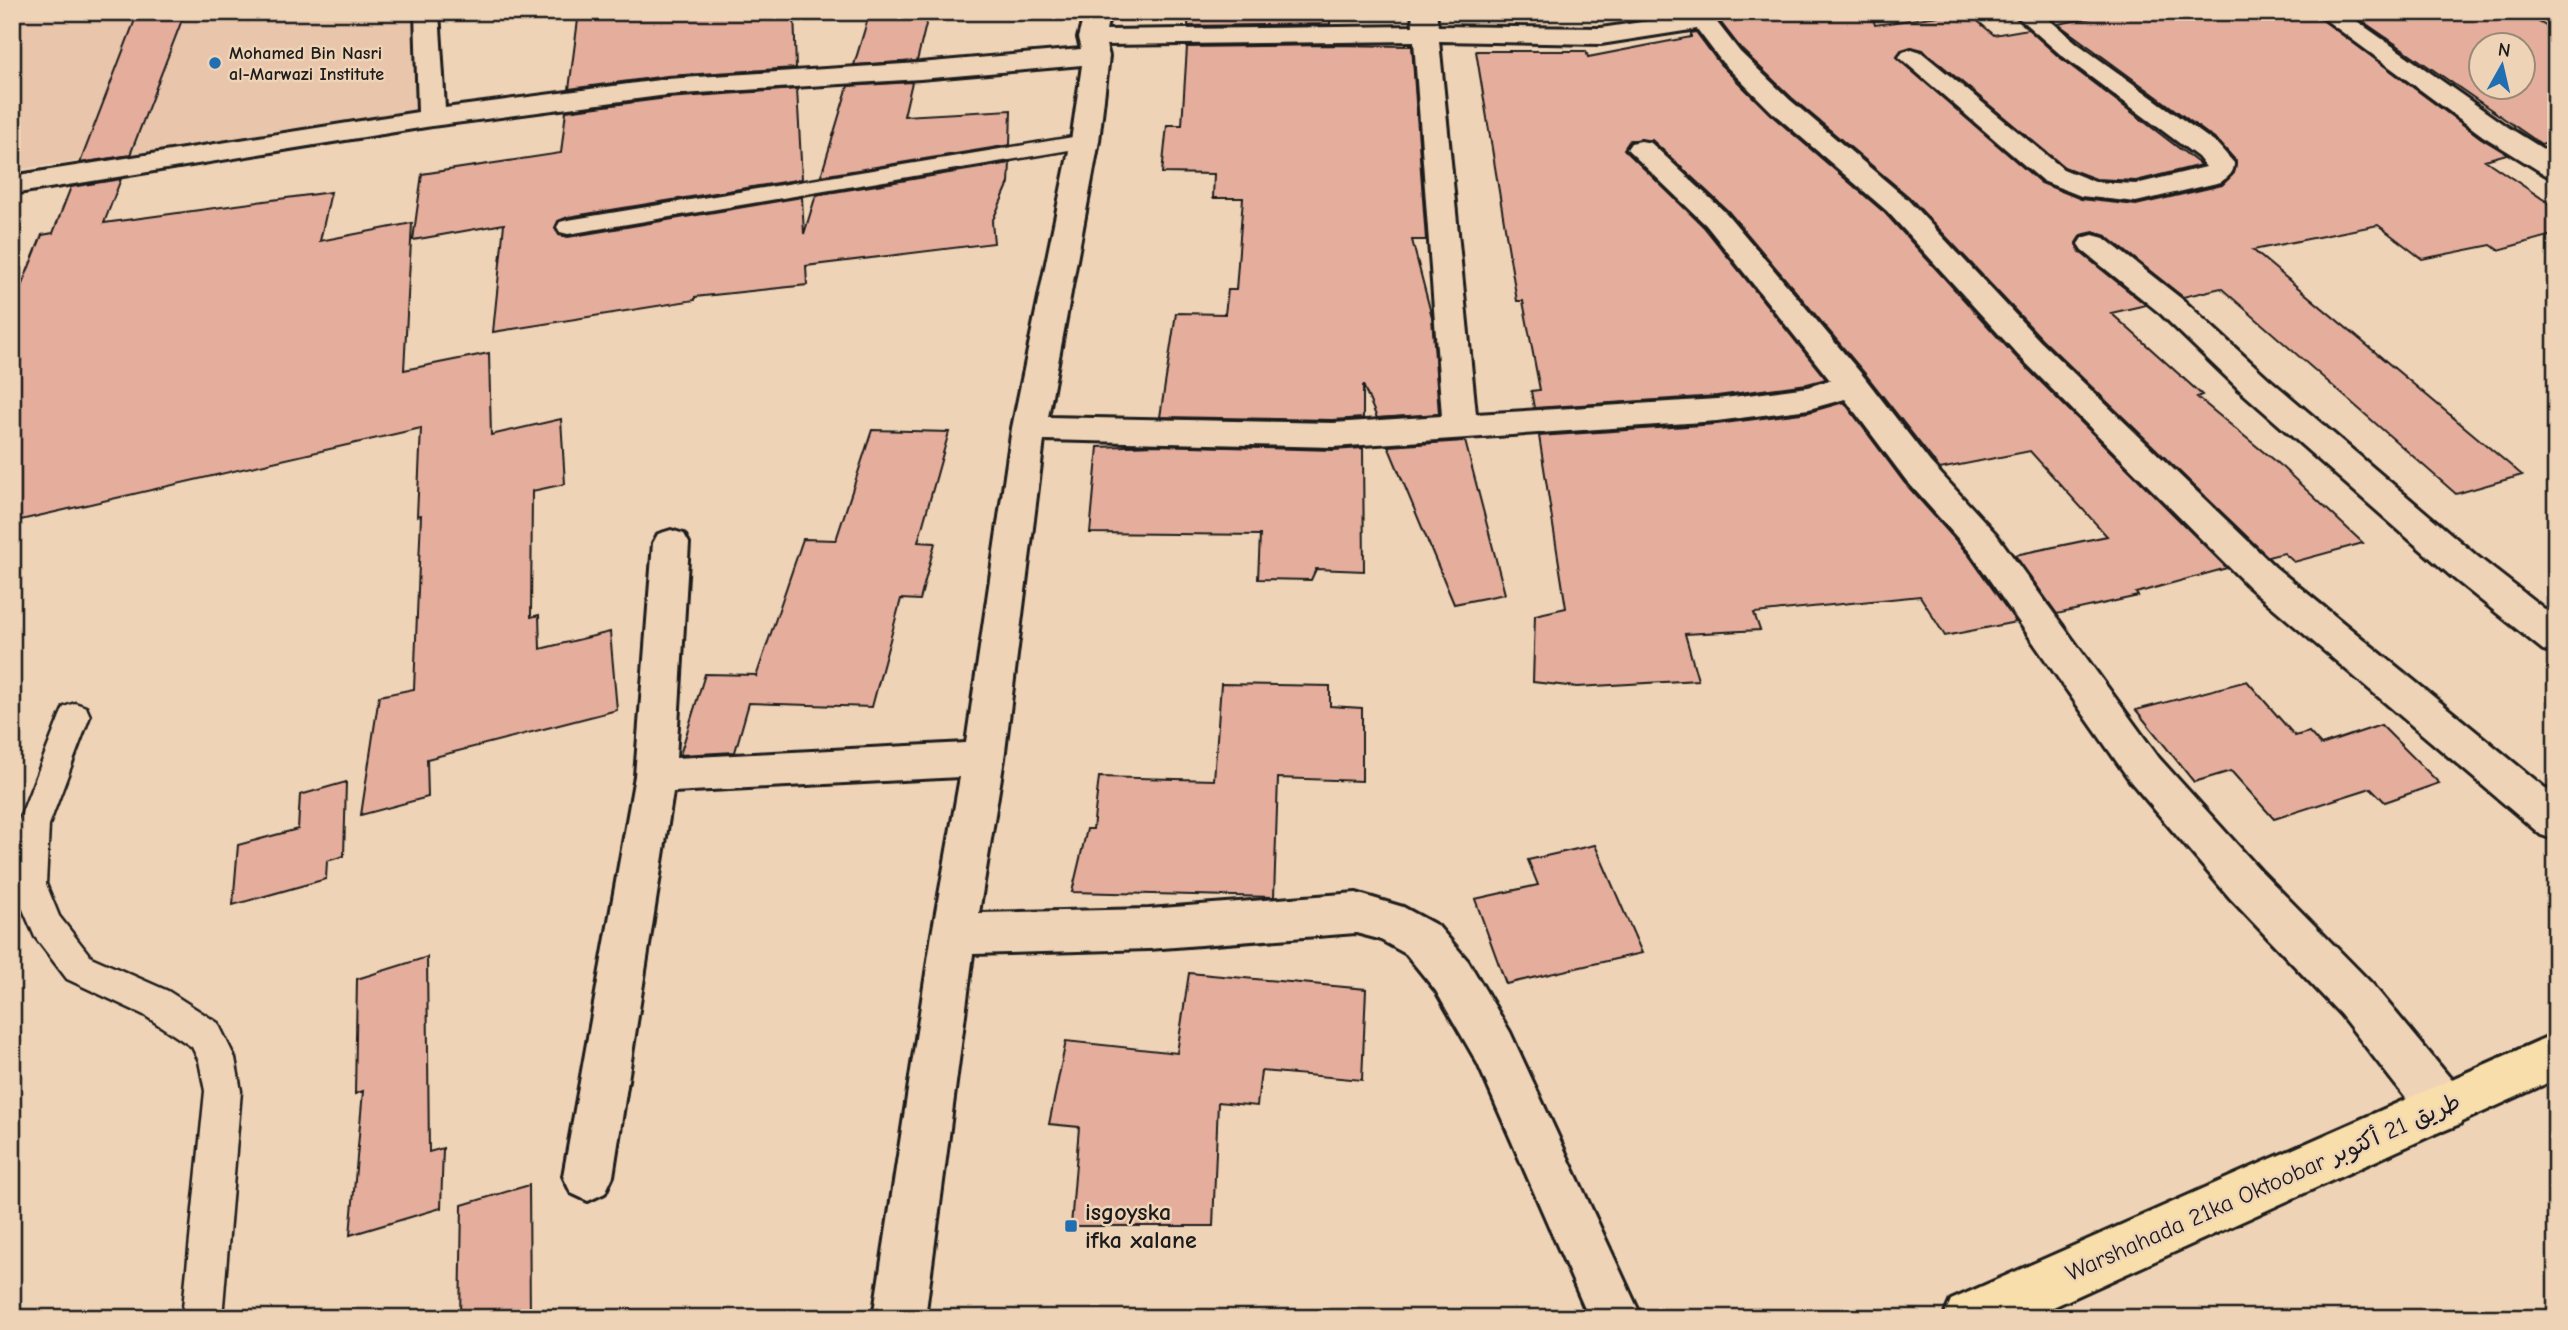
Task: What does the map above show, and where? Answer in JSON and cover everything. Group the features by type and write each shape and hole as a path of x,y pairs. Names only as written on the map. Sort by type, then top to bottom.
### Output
{"main road":[{"name":"Warshahada 21ka Oktoobar طريق 21 أكتوبر","path":"1969,1318 2556,1055"}],"street":[{"path":"427,12 432,118"},
{"path":"1912,57 2053,176 2091,190 2136,193 2211,176 2220,170 2220,163 2208,151 2069,49 2024,12"},
{"path":"2327,12 2493,130 2556,169"},
{"path":"12,186 432,118 667,87 920,71 1095,35 1425,23 1601,36 1702,17 1731,57 1781,106 1897,205 2029,348 2262,577 2556,822"},
{"path":"1425,23 1460,427"},
{"path":"899,1318 954,934 984,759 1029,428 1085,141 1095,35"},
{"path":"1641,149 1716,219 1852,385 1918,471 1983,542 2145,770 2245,884 2357,1000 2443,1107"},
{"path":"2093,244 2172,307 2256,386 2465,567 2556,639"},
{"path":"1029,428 1334,435 1717,410 1809,398 1852,385"},
{"path":"588,1176 655,776 671,543"},
{"path":"655,776 984,759"},
{"path":"954,934 1149,929 1356,913 1388,921 1422,940 1452,976 1494,1048 1616,1318"}],"lane":[{"path":"568,227 1085,141"},
{"path":"75,716 33,825 29,884 47,926 79,968 156,1003 205,1035 217,1058 223,1091 202,1318"}],"shaded area":[{"name":"Mohamed Bin Nasri al-Marwazi Institute","path":"12,12 416,12 420,114 12,170"}],"building":[{"path":"138,12 185,12 130,155 80,163"},
{"path":"579,12 794,12 796,68 667,76 569,89"},
{"path":"870,12 929,12 917,61 854,65"},
{"path":"1189,12 1330,12 1330,24 1188,26"},
{"path":"1717,12 1871,12 1875,25 1967,12 1994,35 2028,29 2058,56 2201,165 2136,181 2096,179 2064,167 1923,50 1911,47 1901,50 1896,57 2041,183 2081,199 2136,205 2222,185 2234,173 2236,161 2220,143 2058,24 2121,12 2312,12 2481,138 2507,154 2485,160 2556,208 2556,234 2498,250 2491,245 2422,259 2378,225 2253,250 2522,475 2456,494 2221,288 2183,297 2106,236 2094,232 2081,235 2076,243 2080,252 2146,305 2111,313 2202,395 2197,397 2283,468 2363,543 2294,562 2284,553 2268,557 2042,339 1909,197 1792,98 1742,50 1718,19"},
{"path":"2349,12 2522,12 2556,32 2556,140 2541,144 2480,102 2536,102 2536,32 2466,32 2466,92"},
{"path":"1696,32 1720,64 1770,114 1885,213 2016,357 2227,568 2136,593 2138,596 2057,614 2015,555 2107,536 2030,451 1940,469 1866,375 1728,211 1652,140 1630,140 1624,149 1704,227 1826,379 1717,396 1534,408 1531,391 1540,390 1523,301 1517,301 1476,51 1586,51 1588,57 1691,37 1691,33"},
{"path":"1412,46 1426,240 1412,240 1432,317 1439,414 1377,418 1363,385 1363,418 1333,420 1160,417 1176,313 1225,314 1228,290 1236,290 1243,198 1213,198 1214,174 1162,173 1167,125 1182,125 1187,47"},
{"path":"912,82 904,116 1011,110 1010,145 821,176 848,86"},
{"path":"797,89 802,179 568,217 558,221 555,228 559,235 568,237 802,197 804,234 816,195 1010,163 1009,183 992,222 994,243 806,266 807,285 695,297 695,300 493,332 504,224 413,240 422,174 561,153 566,111 667,98"},
{"path":"121,179 104,223 331,192 320,241 412,223 404,370 489,353 491,435 561,419 565,484 532,491 531,617 539,615 540,649 610,632 617,710 427,759 428,797 361,815 379,696 414,689 421,515 417,516 421,428 12,522 12,309 42,235 53,233 71,187"},
{"path":"1844,402 1904,482 1968,554 2016,622 1945,636 1920,596 1754,613 1760,630 1685,634 1698,680 1577,687 1533,682 1535,615 1566,608 1539,436 1717,424 1809,412"},
{"path":"872,430 949,432 918,542 935,543 920,600 901,599 872,707 749,703 735,752 680,755 705,674 757,675 803,539 836,540"},
{"path":"1465,441 1505,594 1454,604 1388,446"},
{"path":"1156,445 1333,450 1363,448 1364,571 1316,569 1311,580 1258,579 1260,535 1090,533 1098,447"},
{"path":"2247,681 2295,736 2309,732 2321,745 2381,725 2439,783 2385,802 2371,788 2274,819 2231,771 2194,782 2136,710"},
{"path":"1221,684 1330,686 1330,706 1362,708 1362,781 1278,778 1274,897 1072,892 1087,829 1093,829 1099,777 1214,780"},
{"path":"346,782 344,856 327,861 326,879 233,905 238,845 298,829 300,795"},
{"path":"1595,845 1642,953 1506,984 1475,899 1538,885 1528,860"},
{"path":"427,957 429,1152 443,1148 441,1208 350,1235 363,1091 355,1094 357,979"},
{"path":"1189,973 1366,989 1362,1080 1261,1071 1257,1106 1218,1102 1213,1226 1071,1226 1079,1127 1049,1124 1066,1041 1177,1053"},
{"path":"529,1185 530,1318 460,1318 462,1205"}],"place":[{"name":"Mohamed Bin Nasri al-Marwazi Institute","path":"215,63"},
{"name":"isgoyska ifka xalane","path":"1071,1226"}]}
